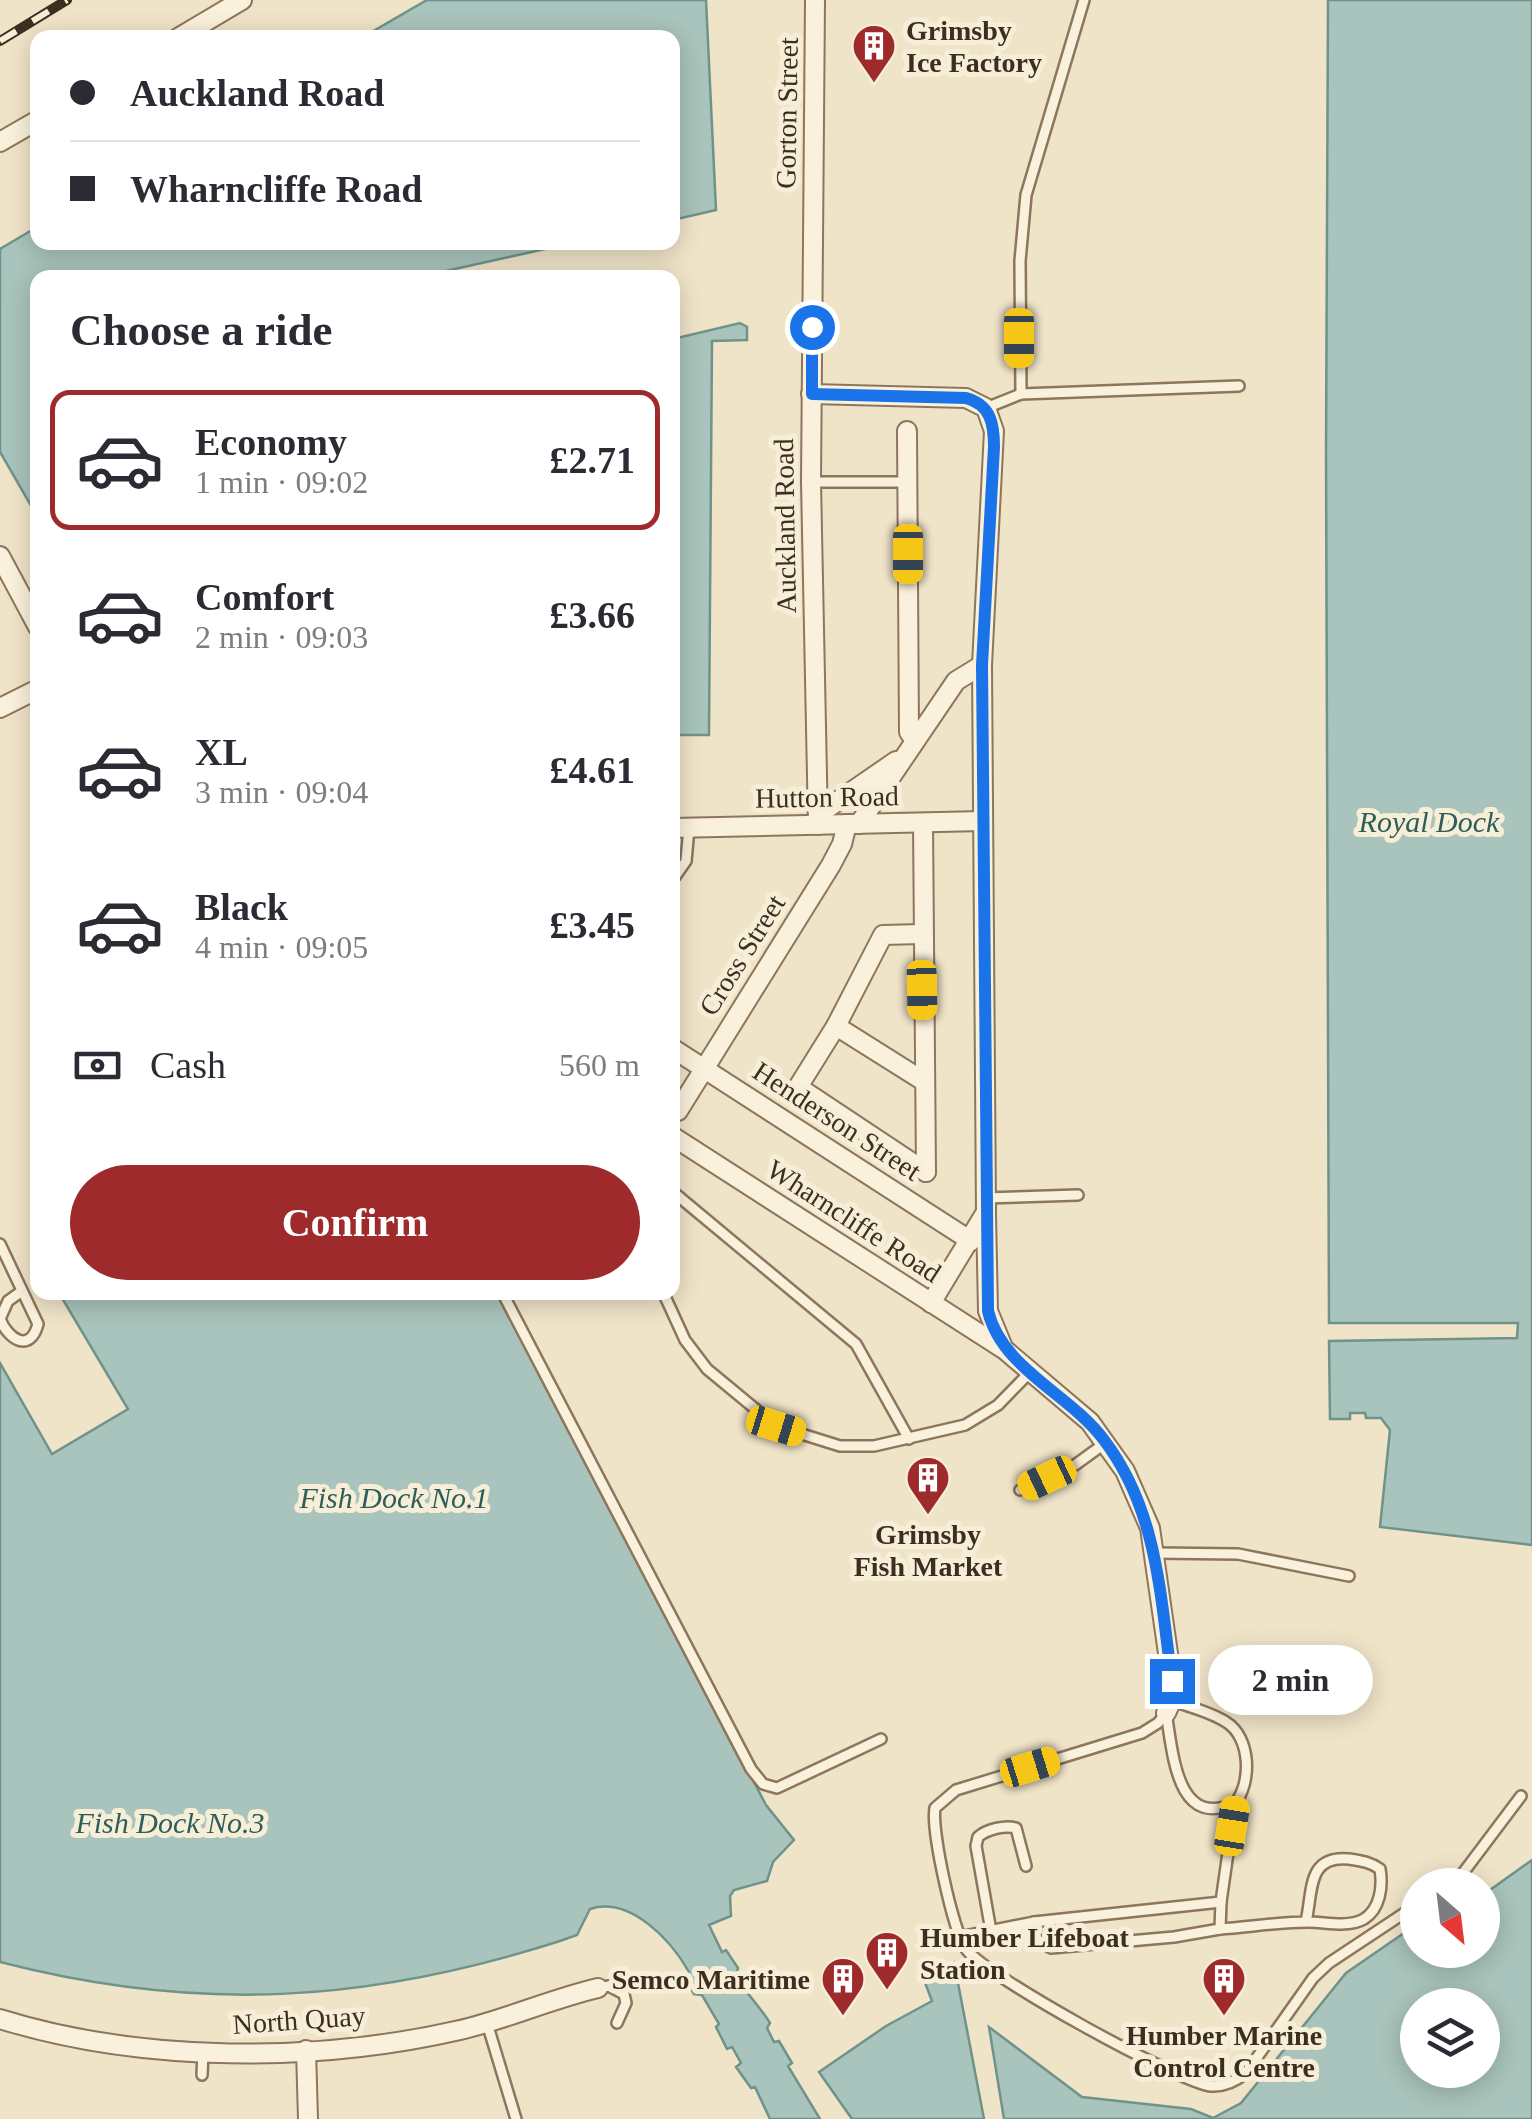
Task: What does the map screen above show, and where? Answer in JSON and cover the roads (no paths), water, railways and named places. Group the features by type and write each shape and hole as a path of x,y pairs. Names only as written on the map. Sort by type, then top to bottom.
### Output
{"street":[{"path":"191,30 242,0"},
{"name":"Gorton Street","path":"813,227 815,0"},
{"path":"0,142 30,125"},
{"name":"Auckland Road","path":"813,227 810,482 818,820"},
{"path":"812,394 944,396 978,401 986,408 994,432 982,665 986,1205 988,1311 1004,1350"},
{"path":"907,431 910,748"},
{"path":"0,556 30,612"},
{"name":"Cross Street","path":"680,1109 853,824 956,681 982,665"},
{"path":"0,708 30,692"},
{"name":"Cross Street","path":"818,820 910,748"},
{"name":"Hutton Road","path":"681,828 818,820 853,824 983,821"},
{"path":"922,934 883,934 836,1026 798,1087 926,1172 923,823"},
{"path":"836,1026 925,1082"},
{"name":"Henderson Street","path":"680,1053 971,1241"},
{"name":"Wharncliffe Road","path":"680,1141 1004,1350 1090,1422 1140,1500 1154,1552 1172,1681 1169,1707"},
{"path":"932,1304 971,1241 986,1205"},
{"name":"North Quay","path":"0,2019 102,2041 203,2052 306,2050 425,2037 598,1988"},
{"path":"306,2050 308,2119"}],"lane":[{"path":"1021,394 1019,280 1026,195 1084,0"},
{"path":"986,408 1021,394 1239,386"},
{"path":"810,482 907,482"},
{"path":"680,870 686,861 681,828"},
{"path":"986,1205 1078,1195"},
{"path":"680,1198 856,1344 909,1439"},
{"path":"0,1244 38,1324 36,1333 17,1341 8,1335 0,1319 8,1302 22,1291"},
{"path":"506,1300 751,1769 763,1784 777,1788 881,1740"},
{"path":"668,1300 685,1340 707,1369 776,1426 840,1446 874,1446 965,1425 998,1405 1031,1371"},
{"path":"1020,1490 1074,1464 1106,1442"},
{"path":"1154,1552 1238,1554 1348,1576"},
{"path":"1169,1707 1228,1722 1240,1736 1246,1758 1246,1781 1243,1794 1235,1803 1218,1810 1204,1808 1191,1799 1179,1781 1169,1707"},
{"path":"1169,1707 1158,1723 1142,1733 956,1790 942,1798 932,1820 959,1937 981,1965 1157,2065 1208,2086 1222,2086 1246,2073 1313,1978 1400,1916"},
{"path":"1467,1868 1521,1796"},
{"path":"1220,1929 1220,1902 1235,1803"},
{"path":"991,1931 976,1846 978,1837 983,1832 1016,1828 1026,1866"},
{"path":"1034,1922 1037,1940 1051,1948 1306,1922 1353,1924 1375,1909 1383,1883 1380,1869 1369,1862 1334,1858 1323,1861 1316,1870 1306,1922"},
{"path":"959,1937 1034,1922 1220,1902"},
{"path":"598,1988 609,1986 624,1994 626,2003 617,2024"},
{"path":"487,2022 516,2119"},
{"path":"202,2076 203,2052"}],"water":[{"path":"427,0 706,0 716,210 680,218 680,30 375,30"},
{"name":"Royal Dock","path":"1328,0 1532,0 1532,1545 1380,1527 1390,1430 1381,1418 1366,1418 1365,1413 1350,1413 1350,1419 1330,1419 1329,1341 1517,1338 1518,1323 1329,1323"},
{"path":"30,231 30,250 540,250 450,270 30,270 30,504 0,452 0,249"},
{"path":"740,323 747,327 747,340 712,341 709,735 680,735 680,337"},
{"name":"Fish Dock No.1","path":"63,1300 501,1300 766,1805 794,1840 773,1862 767,1881 734,1890 730,1896 731,1916 709,1925 722,1952 726,1950 738,1968 736,1976 740,1983 770,2023 767,2028 774,2042 779,2041 792,2063 788,2066 820,2119 770,2119 755,2087 751,2088 736,2067 741,2063 732,2047 727,2049 716,2027 719,2024 702,1995 694,1994 684,1976 689,1972 672,1947 648,1924 620,1909 590,1909 577,1935 489,1962 419,1978 282,1994 143,1989 0,1962 0,1363 52,1454 128,1409"},
{"path":"1532,1860 1532,2119 1004,2119 989,2027 1082,2097 1191,2109 1213,2118 1241,2103 1346,1973 1400,1936 1400,1968 1500,1968 1500,1883"},
{"path":"954,1962 984,2119 852,2119 819,2072 886,2026 932,2001 921,1972"}],"railway":[{"path":"0,41 67,0"}],"place":[{"name":"Grimsby Ice Factory","path":"874,84"},
{"name":"Grimsby Fish Market","path":"928,1516"},
{"name":"Humber Lifeboat Station","path":"887,1991"},
{"name":"Semco Maritime","path":"843,2017"},
{"name":"Humber Marine Control Centre","path":"1224,2017"}],"water label":[{"name":"Fish Dock No.3","path":"170,1822"}]}
